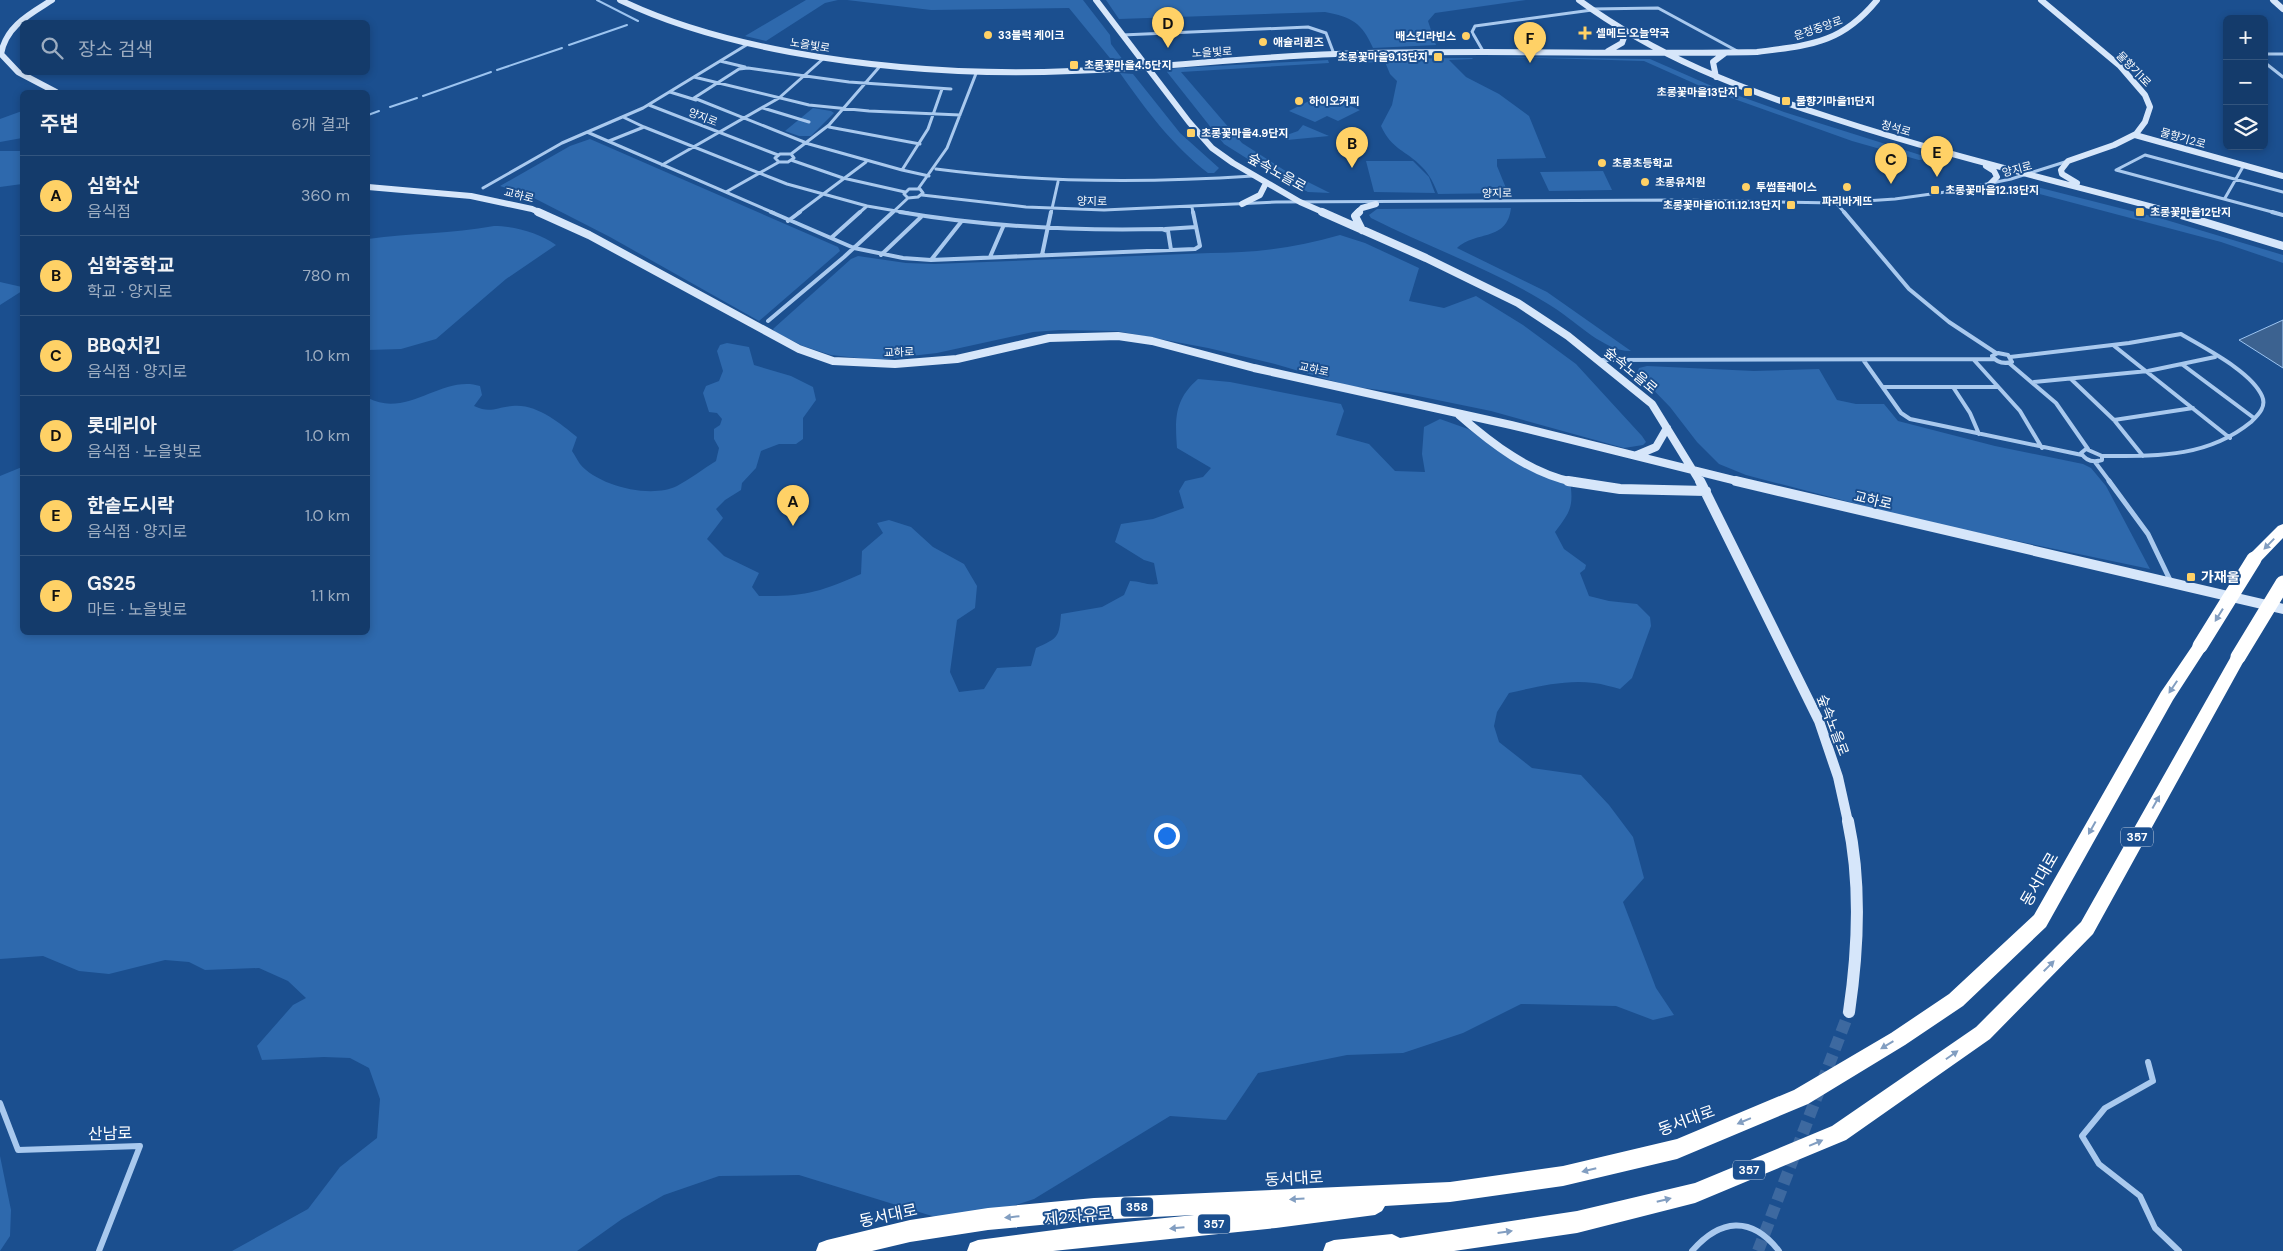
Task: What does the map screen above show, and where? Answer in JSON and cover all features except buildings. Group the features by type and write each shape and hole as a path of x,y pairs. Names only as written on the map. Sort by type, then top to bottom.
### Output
{"highway":[{"name":"동서대로","path":"827,1251 910,1231 988,1219 1084,1210 1450,1192 1563,1176 1677,1149 1801,1098 1898,1039 1956,1000 2040,920 2166,696 2200,646 2254,559 2283,529"},
{"name":"357","path":"1334,1251 1457,1239 1577,1222 1704,1189 1839,1133 1983,1033 2087,928 2238,657 2283,583"},
{"name":"제2자유로","path":"978,1251 1034,1242 1334,1210 1450,1192"},
{"path":"1382,1251 1457,1239"}],"street":[{"path":"22,20 52,0"},
{"name":"노을빛로","path":"620,0 683,26 748,44 824,58 881,65 977,72 1061,71 1334,54 1483,51 1724,53"},
{"name":"숲속노을로","path":"1096,0 1144,65 1212,148 1253,176 1300,202 1518,303 1600,360 1652,404 1706,491 1819,721 1838,777 1851,836 1856,908 1849,1012"},
{"name":"청석로","path":"1579,0 1591,10 1626,32 1716,77 1857,128 2194,218 2283,246"},
{"name":"운정중앙로","path":"1724,53 1800,46 1847,30 1865,16 1877,0"},
{"name":"물향기1로","path":"2041,0 2110,58 2144,93 2150,108 2146,121 2135,134"},
{"path":"2273,0 2283,1"},
{"path":"2273,0 2283,9"},
{"path":"1483,51 1472,32 1475,26 1591,10 1658,8 1740,52"},
{"path":"20,22 7,33 3,41 1,54 6,64 20,72"},
{"path":"1122,35 1308,27 1324,32 1334,54"},
{"path":"1606,52 1622,43 1626,32"},
{"path":"483,188 562,142 649,105 748,44"},
{"path":"1716,77 1713,62 1724,53"},
{"path":"2268,54 2283,54"},
{"path":"662,165 746,119 779,98 824,58"},
{"path":"720,60 748,68 802,78 864,85 951,89"},
{"path":"779,162 775,160 778,156 791,154 809,144 829,127 881,65"},
{"path":"2268,65 2282,75"},
{"path":"696,100 694,98 739,69 748,68"},
{"path":"726,192 779,162 791,160 845,178 905,192 918,189 936,169 954,135 977,72"},
{"path":"25,75 52,90"},
{"path":"694,77 779,98 844,109 960,115"},
{"path":"902,170 920,144 934,114 942,89"},
{"path":"670,92 696,100 809,144 866,162 929,176"},
{"name":"양지로","path":"649,105 778,156"},
{"path":"762,108 808,122"},
{"path":"624,117 644,127 758,173 823,195 921,217 1003,227 1047,229 1162,229 1196,226"},
{"path":"609,141 644,127"},
{"path":"829,127 920,144"},
{"path":"587,132 788,221 854,248 881,254 931,260 1195,249 1200,246 1192,207"},
{"path":"2092,190 2062,174 2062,170 2068,161 2135,134"},
{"name":"물향기2로","path":"2135,134 2283,176"},
{"path":"791,154 794,157 791,160"},
{"path":"2283,192 2145,155 2116,170 2225,198 2283,216"},
{"path":"1979,161 1994,171 1997,177 1989,185"},
{"name":"양지로","path":"908,198 922,195 989,204 1127,210 1300,202 1376,204 1680,200 1836,203 1914,197 1989,185 2031,175 2068,161"},
{"path":"788,221 866,162"},
{"path":"2225,198 2244,165"},
{"path":"936,169 985,176 1058,182 1129,183 1253,176"},
{"path":"1042,255 1058,182"},
{"path":"1242,204 1260,195 1266,183"},
{"name":"교하로","path":"370,187 471,196 532,209 590,235 799,349 832,361 860,364 935,362 1040,340 1075,336 1118,336 1152,341 1254,368 1511,425 1878,516 2171,582 2283,610"},
{"path":"918,189 923,192 922,195"},
{"path":"768,321 854,248 908,198 904,195 905,192"},
{"path":"1600,360 1864,361 1994,359 2002,363 2010,363 2034,382 2069,420 2088,449 2102,456 2143,456 2195,452 2211,448 2230,438 2261,412 2264,405 2263,396 2249,379 2181,334 2113,345 2010,357 1996,353 1949,322 1909,288 1836,203"},
{"path":"1362,230 1355,216 1362,208 1376,204"},
{"path":"831,238 867,206"},
{"path":"881,254 921,217"},
{"path":"931,260 961,222"},
{"path":"990,257 1003,227"},
{"path":"1162,229 1168,231 1171,250"},
{"path":"2113,345 2230,438"},
{"path":"1994,359 1992,356 1996,353"},
{"path":"2010,357 2012,360 2010,363"},
{"path":"2034,382 2072,380 2146,371 2215,357"},
{"path":"1974,360 2020,408 2033,428 2042,448"},
{"path":"1864,361 1901,413 1910,419 2082,455 2095,462 2153,540 2164,558 2171,582"},
{"path":"2183,365 2254,418"},
{"path":"2072,380 2114,420 2143,456"},
{"path":"1882,387 1998,387"},
{"path":"1953,387 1970,413 1979,434"},
{"path":"2114,420 2193,408"},
{"path":"1458,414 1476,431 1504,450 1536,469 1570,481 1619,488 1706,491"},
{"path":"1635,456 1660,446 1667,428"},
{"path":"2082,455 2082,451 2088,449"},
{"path":"2095,462 2102,460 2102,456"},
{"path":"2148,1062 2153,1080 2143,1090 2114,1102 2092,1120 2082,1136 2089,1154 2109,1174 2139,1194 2152,1224 2167,1242 2179,1251"},
{"name":"산남로","path":"0,1103 18,1150 140,1146 99,1251"},
{"path":"1692,1251 1708,1233 1725,1225 1740,1224 1762,1235 1778,1251"}],"shaded area":[{"path":"806,0 838,0 825,3 766,41 745,36"},
{"path":"847,0 1083,0 1110,35 1111,44 1123,60 1114,63 1069,8 931,10"},
{"path":"1106,0 1526,0 1435,13 1428,21 1436,45 1373,48 1365,33 1355,22 1342,16 1325,12 1119,19"},
{"path":"1502,57 1650,59 1714,87 1784,112 1933,159 1919,160 1852,141 1709,90 1644,61"},
{"path":"1472,58 1449,60 1466,77 1499,94 1529,116 1546,158 1497,159 1497,166 1508,193 1438,194 1425,170 1390,140 1381,126 1392,105 1397,81 1390,74 1385,62 1347,63 1346,59"},
{"path":"1328,60 1329,63 1181,72 1242,143 1284,170 1330,193 1308,192 1262,168 1224,144 1167,72 1170,69 1178,68"},
{"path":"1120,73 1133,74 1180,133 1219,168 1214,173 1208,173 1171,139"},
{"path":"1323,94 1360,110 1338,121 1327,116 1315,122 1289,111"},
{"path":"813,108 834,113 811,136 799,136 785,131"},
{"path":"20,112 20,138 0,142 0,119"},
{"path":"1303,125 1329,136 1287,140 1284,136 1298,131"},
{"path":"590,139 838,247 840,251 759,321 610,237 530,196 500,186 570,146"},
{"path":"0,151 20,151 20,184 0,187"},
{"path":"1366,161 1413,161 1429,177 1435,193 1374,192"},
{"path":"1603,171 1612,190 1549,191 1540,172"},
{"path":"2033,186 2163,219 2283,255 2283,263 2221,242 2017,188"},
{"path":"1511,208 1504,226 1497,231 1473,239 1457,248 1547,292 1631,351 1621,350 1602,342 1534,295 1371,218 1369,215 1377,209"},
{"path":"494,226 510,227 542,237 556,245 506,279 436,339 401,349 370,350 370,239 462,231"},
{"path":"1340,235 1365,243 1419,268 1409,301 1444,308 1476,296 1523,325 1576,364 1646,442 1643,445 1624,448 1491,411 1408,394 1350,386 1275,364 1208,348 1117,331 1060,330 1033,332 937,353 876,360 831,355 803,346 775,332 773,329 851,259 858,256 906,263 935,264 1227,253 1291,246"},
{"path":"0,282 20,287 20,292 0,305"},
{"path":"2283,320 2283,368 2239,340"},
{"path":"727,343 749,347 754,365 791,376 813,387 816,400 803,418 803,439 796,444 779,444 761,451 756,468 742,483 741,490 725,500 716,509 723,518 707,539 724,556 759,573 752,587 759,596 788,596 823,589 861,574 862,551 883,533 877,523 889,520 911,527 933,547 964,564 977,586 975,608 957,620 950,672 959,692 984,689 997,668 1031,666 1036,648 1049,642 1058,633 1061,614 1102,607 1124,595 1130,581 1158,584 1154,563 1144,560 1115,542 1121,524 1153,519 1184,508 1179,491 1185,481 1203,477 1211,468 1177,448 1176,419 1180,402 1198,379 1230,382 1341,404 1344,411 1336,435 1369,444 1395,471 1425,472 1422,454 1424,427 1440,419 1468,429 1507,453 1570,481 1570,509 1555,532 1564,549 1586,565 1585,569 1580,573 1589,596 1609,601 1637,604 1650,617 1651,626 1632,678 1620,689 1597,683 1573,682 1551,684 1509,693 1497,712 1494,726 1499,742 1532,768 1581,775 1609,805 1633,837 1644,878 1623,902 1656,988 1674,1015 1653,1020 1616,1006 1521,1004 1463,1033 1403,1053 1347,1055 1258,1073 1226,1120 1170,1116 1034,1199 958,1224 799,1175 719,1176 664,1195 622,1219 577,1251 232,1251 308,1209 340,1167 377,1138 380,1099 369,1068 350,1058 324,1057 262,1060 257,1046 293,1005 306,998 288,981 259,968 205,970 189,962 165,960 109,974 79,971 43,956 0,959 0,476 20,468 20,635 370,635 370,399 382,403 397,403 452,386 466,384 480,386 482,395 474,406 485,410 512,406 530,408 547,415 563,426 577,437 572,451 579,462 588,472 599,479 640,491 666,490 677,486 716,461 719,448 714,439 714,429 720,425 722,419 717,413 709,412 703,393 706,386 719,381 723,371 717,351 720,345"},
{"path":"1647,366 1754,371 1819,369 1837,400 1856,404 1884,404 1898,421 1995,446 2083,464 2091,468 2106,486 2150,569 1922,521 1746,475 1719,464 1697,442 1670,407 1637,373 1639,368"},
{"path":"0,1156 11,1210 10,1236 0,1251"}],"waterway":[{"path":"597,0 638,21"},
{"path":"569,45 627,25"},
{"path":"497,70 562,48"},
{"path":"423,96 491,72"},
{"path":"390,107 417,98"},
{"path":"370,114 379,111"}],"tunnel":[{"path":"1758,1251 1849,1012"}],"place":[{"name":"셀메드 오늘약국","path":"1585,33"},
{"name":"33블럭 케이크","path":"988,35"},
{"name":"배스킨라빈스","path":"1466,36"},
{"name":"애슐리퀸즈","path":"1263,42"},
{"name":"롯데리아","path":"1168,48"},
{"name":"초롱꽃마을9.13단지","path":"1438,57"},
{"name":"GS25","path":"1530,63"},
{"name":"초롱꽃마을4.5단지","path":"1074,65"},
{"name":"초롱꽃마을13단지","path":"1748,92"},
{"name":"하이오커피","path":"1299,101"},
{"name":"물향기마을11단지","path":"1786,101"},
{"name":"초롱꽃마을4.9단지","path":"1191,133"},
{"name":"초롱초등학교","path":"1602,163"},
{"name":"심학중학교","path":"1352,168"},
{"name":"한솥도시락","path":"1937,177"},
{"name":"초롱유치원","path":"1645,182"},
{"name":"BBQ치킨","path":"1891,184"},
{"name":"투썸플레이스","path":"1746,187"},
{"name":"파리바게뜨","path":"1847,187"},
{"name":"초롱꽃마을12.13단지","path":"1935,190"},
{"name":"초롱꽃마을10.11.12.13단지","path":"1791,205"},
{"name":"초롱꽃마을12단지","path":"2140,212"},
{"name":"심학산","path":"793,526"},
{"name":"가재울","path":"2191,577"}]}
